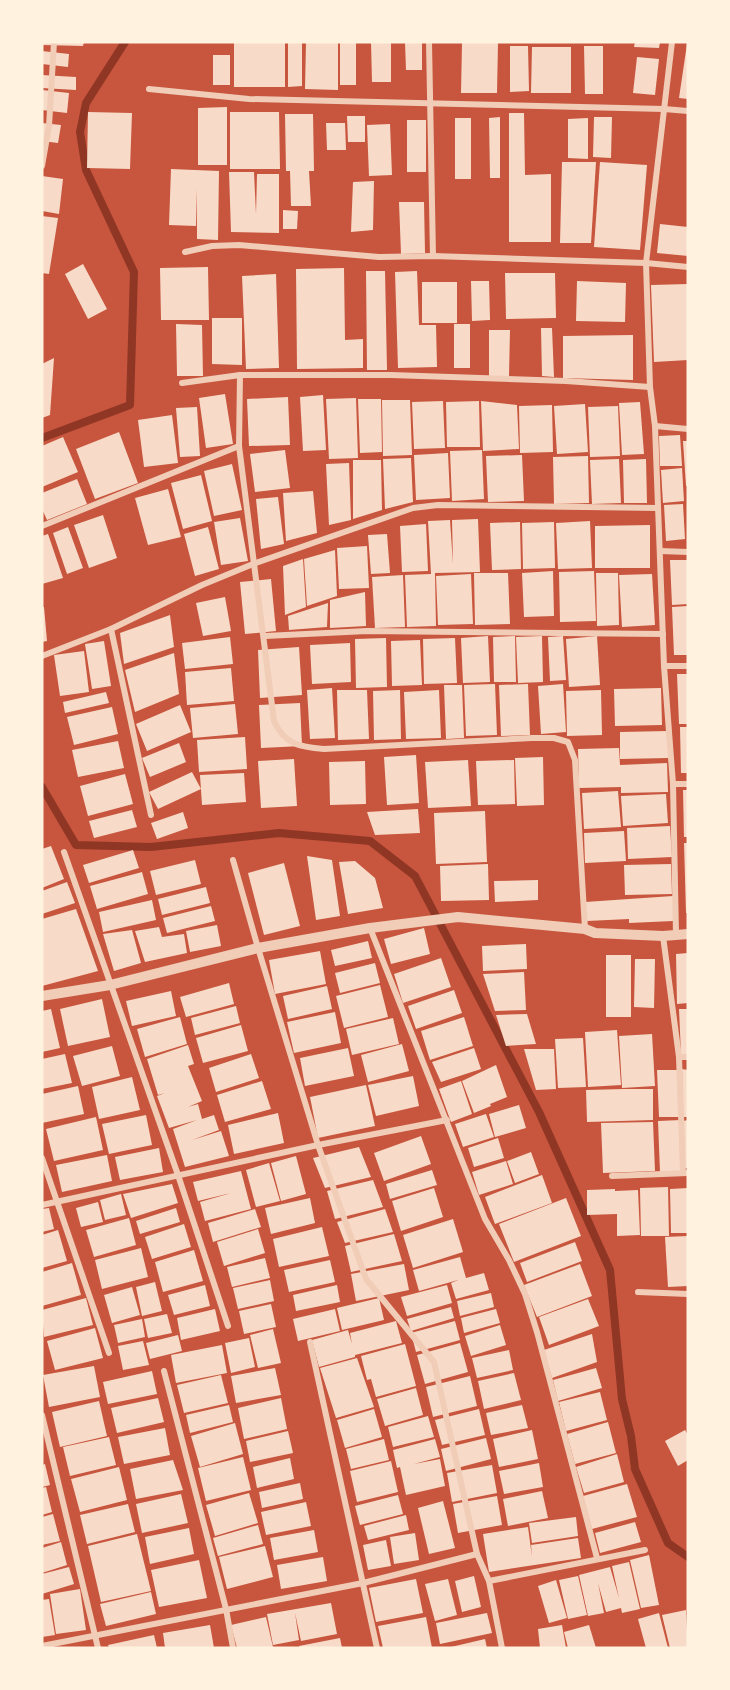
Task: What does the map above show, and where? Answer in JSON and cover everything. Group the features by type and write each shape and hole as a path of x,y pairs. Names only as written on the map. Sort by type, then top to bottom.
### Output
{"street":[{"path":"42,166 49,126 54,42"},
{"path":"429,42 433,256"},
{"path":"672,42 646,263 664,666 673,783 676,934"},
{"path":"42,87 52,88"},
{"path":"149,88 249,99 688,111"},
{"path":"185,252 212,246 239,245 379,257 433,256 646,263 688,267"},
{"path":"182,383 240,375 403,376 566,381 650,387"},
{"path":"240,375 239,446 253,564 265,636 274,721 279,733 305,748 554,738 568,742 574,760 585,929"},
{"path":"655,426 688,429"},
{"path":"42,526 239,446"},
{"path":"42,656 111,629 202,585 253,564 413,508 438,505 658,508"},
{"path":"660,551 688,552"},
{"path":"111,629 151,815"},
{"path":"265,636 368,631 663,634"},
{"path":"664,666 688,666"},
{"path":"673,783 688,784"},
{"path":"64,852 228,1326"},
{"path":"234,860 258,948 318,1145 366,1279 434,1362 477,1554 489,1581 502,1648"},
{"path":"42,996 110,985 258,948 370,928 458,917 585,929 595,933 663,936 688,934"},
{"path":"370,928 485,1219 509,1260 525,1294 597,1558"},
{"path":"612,1176 686,1173 679,1057 663,936"},
{"path":"679,1057 688,1057"},
{"path":"42,1205 318,1145 447,1120"},
{"path":"42,1158 109,1353"},
{"path":"638,1292 688,1293"},
{"path":"310,1342 377,1648"},
{"path":"164,1371 226,1609 233,1648"},
{"path":"42,1415 98,1648"},
{"path":"489,1581 645,1550"},
{"path":"42,1646 363,1583 477,1554"}],"building":[{"path":"42,42 84,42 83,46 42,45"},
{"path":"234,42 285,42 285,87 234,87"},
{"path":"288,42 302,42 302,86 288,87"},
{"path":"306,42 338,42 338,90 305,89"},
{"path":"340,42 356,42 356,85 340,85"},
{"path":"371,42 391,42 391,82 372,82"},
{"path":"405,42 422,42 422,70 406,70"},
{"path":"635,42 660,42 659,48 634,47"},
{"path":"462,43 498,43 497,93 461,93"},
{"path":"688,45 688,99 679,98"},
{"path":"510,46 528,46 529,91 510,92"},
{"path":"584,46 603,46 603,94 585,94"},
{"path":"532,47 571,47 571,93 531,93"},
{"path":"42,51 69,54 68,67 42,64"},
{"path":"213,55 230,55 230,85 213,85"},
{"path":"637,57 659,59 655,95 633,93"},
{"path":"42,75 76,77 76,90 42,88"},
{"path":"42,90 69,93 67,113 42,110"},
{"path":"227,107 227,165 198,165 198,108"},
{"path":"88,112 132,113 130,169 87,168"},
{"path":"230,112 279,112 280,169 230,169"},
{"path":"509,113 524,113 525,175 551,174 551,242 509,242"},
{"path":"285,114 313,114 314,171 309,171 311,206 291,206 290,171 286,171"},
{"path":"347,116 365,116 365,142 348,142"},
{"path":"500,117 500,178 490,178 489,118"},
{"path":"594,117 612,117 611,158 593,157"},
{"path":"455,118 471,118 471,179 455,179"},
{"path":"588,118 588,159 568,158 568,119"},
{"path":"407,120 426,120 426,172 407,172"},
{"path":"42,123 61,125 58,143 42,141"},
{"path":"326,123 345,123 346,150 327,150"},
{"path":"390,124 392,175 369,176 367,125"},
{"path":"562,162 596,162 591,243 560,243"},
{"path":"600,162 647,165 640,250 594,247"},
{"path":"171,169 219,171 218,240 197,239 197,189 196,226 169,225"},
{"path":"229,172 254,172 256,214 257,174 279,174 279,233 231,232"},
{"path":"42,176 63,179 59,214 42,211"},
{"path":"374,181 373,230 351,232 353,182"},
{"path":"399,202 424,202 425,253 401,254"},
{"path":"283,210 298,211 297,229 283,229"},
{"path":"42,216 58,218 49,274 42,273"},
{"path":"660,224 688,227 688,256 657,253"},
{"path":"83,264 107,309 88,319 65,274"},
{"path":"208,267 209,320 161,320 160,268"},
{"path":"344,268 345,340 363,339 363,368 297,369 296,269"},
{"path":"366,271 385,271 387,370 367,370"},
{"path":"417,271 419,325 436,325 437,367 398,368 395,272"},
{"path":"505,273 555,273 556,318 506,319"},
{"path":"276,274 279,368 246,369 242,276"},
{"path":"471,281 489,281 490,320 472,321"},
{"path":"577,281 626,283 625,322 576,321"},
{"path":"422,282 457,282 457,323 422,323"},
{"path":"688,284 688,360 654,362 651,285"},
{"path":"212,318 242,318 242,365 212,364"},
{"path":"176,324 202,325 203,376 177,376"},
{"path":"454,324 470,324 470,368 454,368"},
{"path":"541,328 552,328 554,377 542,376"},
{"path":"489,330 510,330 509,376 489,376"},
{"path":"633,335 633,380 563,378 563,336"},
{"path":"54,358 50,415 42,418 42,364"},
{"path":"225,394 233,444 206,448 199,398"},
{"path":"323,395 326,450 303,451 300,397"},
{"path":"288,397 290,445 249,446 247,399"},
{"path":"356,398 358,458 329,459 326,399"},
{"path":"358,399 381,399 382,452 360,453"},
{"path":"382,400 410,400 412,455 383,456"},
{"path":"443,401 445,448 414,449 412,402"},
{"path":"479,401 480,447 447,447 446,402"},
{"path":"481,401 517,405 519,449 483,451"},
{"path":"640,402 644,454 622,455 619,403"},
{"path":"585,404 588,452 557,454 554,406"},
{"path":"552,405 553,452 520,453 519,406"},
{"path":"618,406 620,456 590,457 588,407"},
{"path":"197,407 200,456 180,457 176,408"},
{"path":"172,415 178,463 144,467 138,420"},
{"path":"119,432 138,483 95,499 76,449"},
{"path":"680,435 682,466 660,466 659,436"},
{"path":"63,437 78,472 42,487 42,446"},
{"path":"683,441 688,441 688,486 686,486"},
{"path":"285,450 290,488 255,492 250,454"},
{"path":"482,450 484,499 452,501 450,451"},
{"path":"448,453 450,498 416,500 414,455"},
{"path":"522,455 524,501 488,502 486,456"},
{"path":"588,456 589,503 554,504 553,457"},
{"path":"411,458 413,502 385,509 383,459"},
{"path":"619,459 621,503 592,504 590,460"},
{"path":"646,459 647,503 624,503 623,460"},
{"path":"353,460 381,460 382,510 353,519"},
{"path":"349,463 351,520 329,525 326,464"},
{"path":"232,464 242,510 214,516 204,471"},
{"path":"682,468 684,501 663,503 661,470"},
{"path":"201,475 212,521 183,529 171,483"},
{"path":"77,479 87,504 47,520 42,509 42,493"},
{"path":"168,489 181,537 148,545 135,498"},
{"path":"313,491 317,533 286,541 283,493"},
{"path":"278,497 284,544 261,549 256,499"},
{"path":"683,504 685,539 666,541 664,505"},
{"path":"103,515 117,558 89,568 74,525"},
{"path":"240,518 248,561 221,565 214,522"},
{"path":"478,519 480,572 435,573 436,626 407,627 405,575 431,574 428,521 450,520 453,564 452,520"},
{"path":"590,521 592,568 558,569 556,523"},
{"path":"520,522 521,569 492,570 490,523"},
{"path":"554,522 555,568 523,569 522,523"},
{"path":"426,524 428,571 402,572 400,526"},
{"path":"650,525 650,568 595,568 595,526"},
{"path":"68,527 83,568 67,574 53,533"},
{"path":"208,527 219,569 195,576 184,534"},
{"path":"48,534 63,578 42,584 42,536"},
{"path":"387,534 390,573 371,574 368,535"},
{"path":"367,546 369,588 339,589 337,548"},
{"path":"335,550 337,596 307,606 304,559"},
{"path":"303,559 306,607 285,615 283,566"},
{"path":"670,560 688,560 688,604 672,605"},
{"path":"553,571 554,616 524,617 522,573"},
{"path":"594,571 596,621 560,622 559,572"},
{"path":"474,573 508,573 510,624 475,625"},
{"path":"596,573 618,573 619,625 597,626"},
{"path":"471,574 473,624 438,625 436,576"},
{"path":"652,574 655,625 622,627 619,575"},
{"path":"403,575 405,627 375,628 372,577"},
{"path":"271,579 276,631 245,634 240,582"},
{"path":"365,592 366,626 330,628 330,600"},
{"path":"225,597 231,631 203,636 196,603"},
{"path":"328,603 327,627 289,630 288,616"},
{"path":"688,606 688,655 674,655 672,607"},
{"path":"42,607 44,607 47,641 42,642"},
{"path":"170,615 174,647 124,664 120,633"},
{"path":"488,636 490,682 463,683 461,638"},
{"path":"515,636 516,682 494,682 493,637"},
{"path":"542,636 543,682 518,683 516,637"},
{"path":"563,636 566,680 550,681 548,637"},
{"path":"597,636 600,685 569,687 566,639"},
{"path":"230,637 233,664 185,669 182,643"},
{"path":"386,638 387,687 356,688 355,639"},
{"path":"455,638 457,683 424,684 423,639"},
{"path":"420,640 422,685 392,686 391,641"},
{"path":"104,641 111,686 92,689 85,644"},
{"path":"350,643 351,682 312,684 310,645"},
{"path":"299,647 302,695 260,698 258,650"},
{"path":"84,651 89,692 60,696 54,655"},
{"path":"174,653 179,694 135,712 125,670"},
{"path":"231,668 234,701 187,705 185,672"},
{"path":"677,674 688,674 688,724 679,724"},
{"path":"495,684 497,735 466,736 464,685"},
{"path":"528,684 530,735 501,736 499,685"},
{"path":"563,684 566,732 541,734 538,686"},
{"path":"444,685 462,685 464,738 446,739"},
{"path":"332,688 335,738 310,739 307,690"},
{"path":"661,688 662,725 615,726 614,689"},
{"path":"337,690 367,690 369,739 338,740"},
{"path":"400,690 401,739 374,740 373,691"},
{"path":"439,690 441,738 406,739 404,692"},
{"path":"601,690 602,735 567,736 566,691"},
{"path":"106,692 109,703 65,713 63,702"},
{"path":"300,703 302,746 261,748 259,705"},
{"path":"235,704 238,734 193,738 190,708"},
{"path":"180,705 191,732 147,751 136,724"},
{"path":"112,707 118,734 74,745 67,717"},
{"path":"680,727 688,727 688,773 681,773"},
{"path":"668,731 669,758 620,759 620,732"},
{"path":"245,737 247,769 199,772 197,740"},
{"path":"118,741 124,768 78,777 72,750"},
{"path":"179,743 186,762 150,777 142,758"},
{"path":"619,748 620,765 667,763 668,792 621,793 621,787 579,788 578,749"},
{"path":"416,755 419,803 387,805 384,757"},
{"path":"543,757 544,805 517,806 515,758"},
{"path":"294,759 297,806 261,808 258,761"},
{"path":"468,760 471,806 428,808 425,762"},
{"path":"514,760 515,804 478,805 476,761"},
{"path":"365,761 366,804 330,805 329,762"},
{"path":"192,772 201,789 158,809 149,792"},
{"path":"244,773 246,802 202,805 200,775"},
{"path":"125,774 133,804 88,816 80,786"},
{"path":"683,790 688,790 688,837 684,837"},
{"path":"618,791 621,827 584,829 582,793"},
{"path":"666,794 668,823 623,826 621,796"},
{"path":"418,809 420,833 375,835 367,812"},
{"path":"132,810 137,827 94,838 89,821"},
{"path":"485,811 487,862 436,864 434,813"},
{"path":"183,812 188,828 157,839 151,823"},
{"path":"670,826 672,857 628,859 627,828"},
{"path":"624,831 626,861 585,863 584,833"},
{"path":"684,843 688,843 688,913 686,913"},
{"path":"51,846 64,879 42,888 42,849"},
{"path":"133,850 139,868 89,883 83,865"},
{"path":"307,856 332,860 340,916 316,920"},
{"path":"195,860 201,884 156,895 150,871"},
{"path":"355,861 375,878 383,908 348,914 339,862"},
{"path":"284,863 300,926 264,935 248,873"},
{"path":"488,864 489,900 441,901 440,866"},
{"path":"671,864 672,894 625,895 624,865"},
{"path":"142,872 148,894 97,909 90,886"},
{"path":"538,880 538,900 495,902 494,881"},
{"path":"67,882 75,903 42,914 42,891"},
{"path":"206,887 210,903 162,915 158,899"},
{"path":"673,896 673,921 629,923 629,919 587,921 585,902"},
{"path":"152,900 156,920 103,932 99,912"},
{"path":"211,906 215,921 167,933 163,918"},
{"path":"76,909 98,971 42,986 42,919"},
{"path":"217,925 221,946 190,952 186,931"},
{"path":"159,927 162,937 184,934 187,953 145,962 135,931"},
{"path":"424,928 430,954 391,964 384,939"},
{"path":"132,930 141,963 114,971 103,934"},
{"path":"368,941 372,958 335,966 331,950"},
{"path":"526,944 527,969 483,971 482,946"},
{"path":"320,951 326,984 275,994 269,960"},
{"path":"688,953 688,1003 677,1004 676,954"},
{"path":"606,955 631,955 631,1017 606,1017"},
{"path":"441,958 451,987 403,1003 394,974"},
{"path":"635,959 655,959 654,1008 634,1007"},
{"path":"375,963 380,983 340,993 335,973"},
{"path":"524,972 526,1010 495,1011 483,974"},
{"path":"229,983 234,1004 186,1017 180,997"},
{"path":"380,985 388,1017 344,1028 336,996"},
{"path":"327,986 332,1009 288,1019 283,996"},
{"path":"454,990 462,1013 416,1029 408,1006"},
{"path":"171,991 176,1016 132,1026 126,1001"},
{"path":"102,999 110,1037 68,1046 60,1009"},
{"path":"236,1006 240,1023 195,1035 191,1018"},
{"path":"51,1009 60,1048 42,1052 42,1011"},
{"path":"679,1009 688,1009 688,1054 681,1054"},
{"path":"335,1012 341,1043 294,1053 287,1022"},
{"path":"527,1014 536,1044 506,1046 496,1015"},
{"path":"180,1017 187,1044 145,1057 137,1029"},
{"path":"464,1017 473,1046 430,1060 421,1031"},
{"path":"393,1018 399,1044 352,1055 346,1029"},
{"path":"241,1025 248,1051 203,1063 196,1038"},
{"path":"617,1030 621,1085 588,1087 585,1032"},
{"path":"652,1034 655,1086 622,1088 619,1036"},
{"path":"583,1038 586,1087 558,1088 555,1039"},
{"path":"402,1044 409,1071 368,1082 361,1055"},
{"path":"188,1045 194,1064 188,1066 202,1101 188,1107 198,1104 202,1119 214,1115 219,1130 192,1140 221,1131 229,1156 185,1167 173,1129 197,1120 169,1128 157,1096 165,1093 158,1095 147,1059"},
{"path":"112,1046 120,1076 82,1086 73,1056"},
{"path":"348,1048 354,1076 305,1086 300,1058"},
{"path":"474,1048 481,1069 441,1082 432,1062"},
{"path":"524,1049 554,1049 556,1089 536,1090"},
{"path":"65,1054 72,1083 42,1089 42,1059"},
{"path":"251,1054 259,1078 216,1092 209,1068"},
{"path":"496,1065 507,1097 474,1113 462,1081"},
{"path":"682,1069 688,1070 688,1117 683,1117"},
{"path":"657,1070 679,1070 681,1117 659,1117"},
{"path":"413,1076 419,1106 376,1116 368,1085"},
{"path":"132,1077 140,1110 99,1119 92,1087"},
{"path":"262,1081 271,1109 225,1122 217,1095"},
{"path":"461,1081 472,1114 451,1122 439,1089"},
{"path":"366,1085 375,1126 318,1138 310,1097"},
{"path":"78,1086 84,1114 42,1123 42,1094"},
{"path":"653,1089 653,1120 587,1122 586,1090"},
{"path":"519,1105 526,1128 495,1137 489,1114"},
{"path":"278,1113 284,1143 234,1154 228,1125"},
{"path":"486,1114 494,1137 463,1147 455,1124"},
{"path":"146,1115 152,1145 109,1154 102,1124"},
{"path":"96,1117 103,1150 54,1161 46,1129"},
{"path":"681,1120 683,1171 660,1172 658,1121"},
{"path":"688,1120 688,1168 684,1168 683,1121"},
{"path":"653,1122 655,1171 603,1173 601,1123"},
{"path":"421,1136 431,1164 384,1181 374,1153"},
{"path":"498,1138 504,1158 474,1167 468,1148"},
{"path":"359,1147 371,1177 325,1188 313,1158"},
{"path":"159,1148 163,1172 120,1180 115,1157"},
{"path":"531,1152 539,1174 515,1183 507,1161"},
{"path":"107,1155 112,1181 62,1192 56,1165"},
{"path":"296,1156 306,1194 281,1201 271,1163"},
{"path":"506,1161 513,1184 479,1195 472,1172"},
{"path":"269,1163 280,1201 256,1207 246,1170"},
{"path":"432,1170 437,1185 390,1199 386,1184"},
{"path":"241,1171 251,1209 205,1221 200,1202 231,1193 198,1201 193,1182"},
{"path":"542,1175 552,1203 495,1224 485,1197"},
{"path":"373,1180 383,1207 335,1219 327,1191"},
{"path":"172,1184 178,1203 131,1218 123,1194"},
{"path":"668,1187 669,1236 641,1236 640,1188"},
{"path":"434,1188 443,1217 401,1231 392,1201"},
{"path":"688,1188 688,1233 671,1233 670,1189"},
{"path":"615,1189 615,1191 638,1190 640,1235 617,1236 617,1214 587,1215 587,1190"},
{"path":"121,1194 126,1215 105,1220 100,1200"},
{"path":"310,1198 315,1223 271,1234 265,1208"},
{"path":"566,1198 581,1236 514,1262 499,1224"},
{"path":"98,1202 103,1222 81,1227 76,1208"},
{"path":"49,1208 54,1229 42,1232 42,1209"},
{"path":"176,1208 180,1222 140,1234 136,1221"},
{"path":"255,1209 261,1227 213,1242 208,1223"},
{"path":"385,1209 393,1232 345,1243 337,1222"},
{"path":"129,1218 136,1245 94,1257 86,1230"},
{"path":"453,1219 463,1252 413,1268 403,1235"},
{"path":"184,1224 191,1247 152,1259 145,1237"},
{"path":"322,1227 329,1256 279,1267 273,1239"},
{"path":"258,1229 265,1253 224,1266 217,1242"},
{"path":"58,1230 67,1261 42,1268 42,1235"},
{"path":"394,1234 402,1261 351,1272 345,1246"},
{"path":"688,1236 688,1286 668,1287 665,1237"},
{"path":"575,1242 582,1261 527,1282 520,1263"},
{"path":"141,1248 148,1277 102,1289 95,1260"},
{"path":"194,1250 203,1281 163,1292 155,1262"},
{"path":"460,1257 466,1278 484,1273 489,1290 456,1299 451,1283 458,1280 419,1291 413,1270"},
{"path":"265,1258 270,1278 232,1287 227,1267"},
{"path":"330,1260 335,1282 289,1292 284,1270"},
{"path":"72,1263 81,1295 42,1306 42,1272"},
{"path":"404,1264 409,1290 356,1301 351,1274"},
{"path":"580,1264 592,1296 537,1317 524,1285"},
{"path":"270,1280 274,1301 238,1309 233,1288"},
{"path":"155,1282 162,1311 142,1316 136,1287"},
{"path":"205,1285 210,1306 174,1315 168,1295"},
{"path":"337,1285 340,1302 296,1311 293,1295"},
{"path":"447,1285 452,1303 407,1316 401,1297"},
{"path":"132,1287 140,1315 112,1323 104,1295"},
{"path":"491,1293 494,1307 460,1316 457,1301"},
{"path":"86,1298 93,1325 44,1337 42,1310"},
{"path":"379,1298 384,1320 342,1330 337,1308"},
{"path":"588,1299 599,1326 549,1345 539,1317"},
{"path":"271,1304 276,1327 244,1334 239,1311"},
{"path":"451,1307 454,1318 411,1331 407,1319"},
{"path":"215,1309 220,1331 181,1340 177,1318"},
{"path":"335,1309 340,1331 298,1341 293,1319"},
{"path":"496,1309 500,1323 464,1333 461,1318"},
{"path":"167,1314 172,1333 148,1338 144,1319"},
{"path":"142,1319 145,1337 118,1343 114,1325"},
{"path":"396,1321 402,1343 319,1367 312,1340 348,1330 352,1344 350,1333"},
{"path":"455,1321 460,1340 416,1352 411,1333"},
{"path":"500,1325 506,1345 471,1356 465,1336"},
{"path":"95,1328 103,1358 55,1370 47,1341"},
{"path":"273,1329 281,1363 258,1368 250,1335"},
{"path":"592,1334 597,1362 552,1378 544,1350"},
{"path":"178,1335 182,1351 150,1359 146,1343"},
{"path":"249,1338 255,1367 231,1373 225,1343"},
{"path":"143,1341 149,1365 123,1370 118,1346"},
{"path":"460,1343 468,1372 425,1384 417,1355"},
{"path":"405,1344 416,1386 376,1397 371,1379 367,1380 361,1356"},
{"path":"222,1345 227,1373 176,1383 171,1355"},
{"path":"509,1350 513,1370 477,1378 472,1358"},
{"path":"357,1358 374,1407 336,1418 320,1368"},
{"path":"94,1366 100,1397 49,1407 43,1375"},
{"path":"275,1368 281,1395 236,1403 231,1376"},
{"path":"596,1368 602,1388 558,1401 553,1380"},
{"path":"152,1371 157,1394 108,1404 103,1382"},
{"path":"514,1373 521,1400 484,1409 478,1381"},
{"path":"221,1375 228,1403 184,1413 177,1385"},
{"path":"470,1376 477,1406 433,1417 426,1387"},
{"path":"416,1388 423,1415 385,1426 377,1399"},
{"path":"600,1392 607,1420 566,1431 559,1402"},
{"path":"158,1398 164,1422 117,1433 111,1408"},
{"path":"281,1398 287,1429 244,1439 238,1408"},
{"path":"99,1401 107,1436 60,1447 52,1412"},
{"path":"229,1405 233,1422 190,1433 186,1415"},
{"path":"522,1405 528,1428 491,1435 486,1413"},
{"path":"374,1409 382,1437 345,1448 337,1420"},
{"path":"479,1409 485,1435 442,1445 435,1420"},
{"path":"428,1416 434,1437 393,1447 388,1427"},
{"path":"608,1422 616,1453 575,1464 567,1434"},
{"path":"235,1423 243,1454 200,1467 191,1436"},
{"path":"165,1428 170,1455 124,1464 118,1437"},
{"path":"532,1430 538,1459 499,1467 493,1439"},
{"path":"685,1430 688,1435 688,1460 678,1466 665,1441"},
{"path":"288,1431 293,1453 250,1462 246,1441"},
{"path":"109,1437 116,1465 70,1476 63,1447"},
{"path":"486,1438 491,1459 446,1471 441,1449"},
{"path":"384,1439 389,1460 351,1469 346,1449"},
{"path":"435,1439 440,1457 414,1464 440,1459 445,1486 406,1495 400,1467 397,1468 393,1450"},
{"path":"617,1454 624,1482 584,1493 576,1467"},
{"path":"243,1457 251,1490 206,1501 198,1468"},
{"path":"290,1458 294,1479 257,1488 253,1467"},
{"path":"173,1460 183,1490 136,1499 130,1469"},
{"path":"391,1461 398,1492 357,1502 350,1471"},
{"path":"539,1463 543,1487 504,1494 499,1471"},
{"path":"45,1464 50,1485 42,1487 42,1465"},
{"path":"492,1465 497,1493 452,1502 447,1473"},
{"path":"119,1467 127,1500 80,1512 71,1479"},
{"path":"300,1483 303,1499 262,1508 259,1492"},
{"path":"627,1484 637,1517 592,1529 583,1496"},
{"path":"46,1487 52,1512 42,1515 42,1488"},
{"path":"542,1491 548,1518 508,1526 503,1499"},
{"path":"249,1493 258,1523 215,1536 206,1505"},
{"path":"181,1494 188,1523 142,1533 136,1504"},
{"path":"398,1495 403,1514 360,1525 355,1506"},
{"path":"497,1496 502,1525 458,1533 453,1504"},
{"path":"443,1501 455,1548 429,1554 418,1508"},
{"path":"306,1502 311,1526 266,1535 261,1512"},
{"path":"128,1504 135,1532 87,1544 80,1515"},
{"path":"53,1514 60,1541 42,1545 42,1517"},
{"path":"406,1515 409,1530 368,1540 364,1526"},
{"path":"576,1517 578,1536 532,1543 529,1523"},
{"path":"635,1522 641,1542 600,1553 595,1533"},
{"path":"258,1525 263,1544 218,1556 213,1538"},
{"path":"528,1527 532,1557 531,1545 578,1538 581,1558 489,1572 483,1534"},
{"path":"189,1528 194,1554 150,1564 145,1537"},
{"path":"314,1530 318,1552 274,1560 270,1538"},
{"path":"415,1533 419,1560 394,1564 390,1537"},
{"path":"137,1534 151,1591 101,1602 88,1546"},
{"path":"386,1540 391,1566 368,1570 363,1545"},
{"path":"61,1542 67,1565 42,1573 42,1548"},
{"path":"265,1546 273,1577 227,1589 219,1557"},
{"path":"649,1555 659,1605 641,1608 630,1560"},
{"path":"323,1557 327,1581 281,1589 277,1565"},
{"path":"199,1560 207,1598 159,1607 151,1570"},
{"path":"629,1562 640,1609 622,1613 621,1608 606,1612 598,1583 604,1613 588,1616 579,1575 610,1567 619,1598 612,1566"},
{"path":"69,1567 74,1584 42,1594 42,1574"},
{"path":"474,1576 481,1607 462,1612 455,1581"},
{"path":"578,1576 587,1615 568,1619 559,1580"},
{"path":"416,1579 423,1613 376,1622 369,1588"},
{"path":"448,1579 457,1615 435,1621 425,1584"},
{"path":"556,1580 567,1618 549,1623 538,1586"},
{"path":"80,1589 86,1630 56,1634 50,1594"},
{"path":"151,1592 156,1614 106,1626 100,1604"},
{"path":"49,1599 55,1635 42,1637 42,1600"},
{"path":"331,1603 337,1634 301,1641 295,1613 299,1640 273,1645 267,1614"},
{"path":"686,1610 688,1648 670,1648 662,1615"},
{"path":"487,1613 492,1633 440,1644 436,1623"},
{"path":"659,1613 668,1648 646,1648 638,1619"},
{"path":"266,1617 273,1647 237,1648 231,1625"},
{"path":"426,1617 432,1648 383,1648 378,1626"},
{"path":"210,1625 214,1648 165,1648 163,1633"},
{"path":"562,1625 566,1648 540,1648 538,1629"},
{"path":"589,1625 596,1648 568,1648 564,1632"},
{"path":"154,1635 157,1648 109,1648 108,1645"},
{"path":"340,1638 342,1648 300,1648 299,1646"},
{"path":"485,1639 487,1648 451,1648 451,1647"}],"waterway":[{"path":"42,438 130,405 134,272 86,170 80,132 86,103 125,42"},
{"path":"42,787 76,845 151,847 279,833 370,841 415,876 539,1112 610,1270 622,1399 631,1436 635,1469 668,1543 688,1557"}]}
